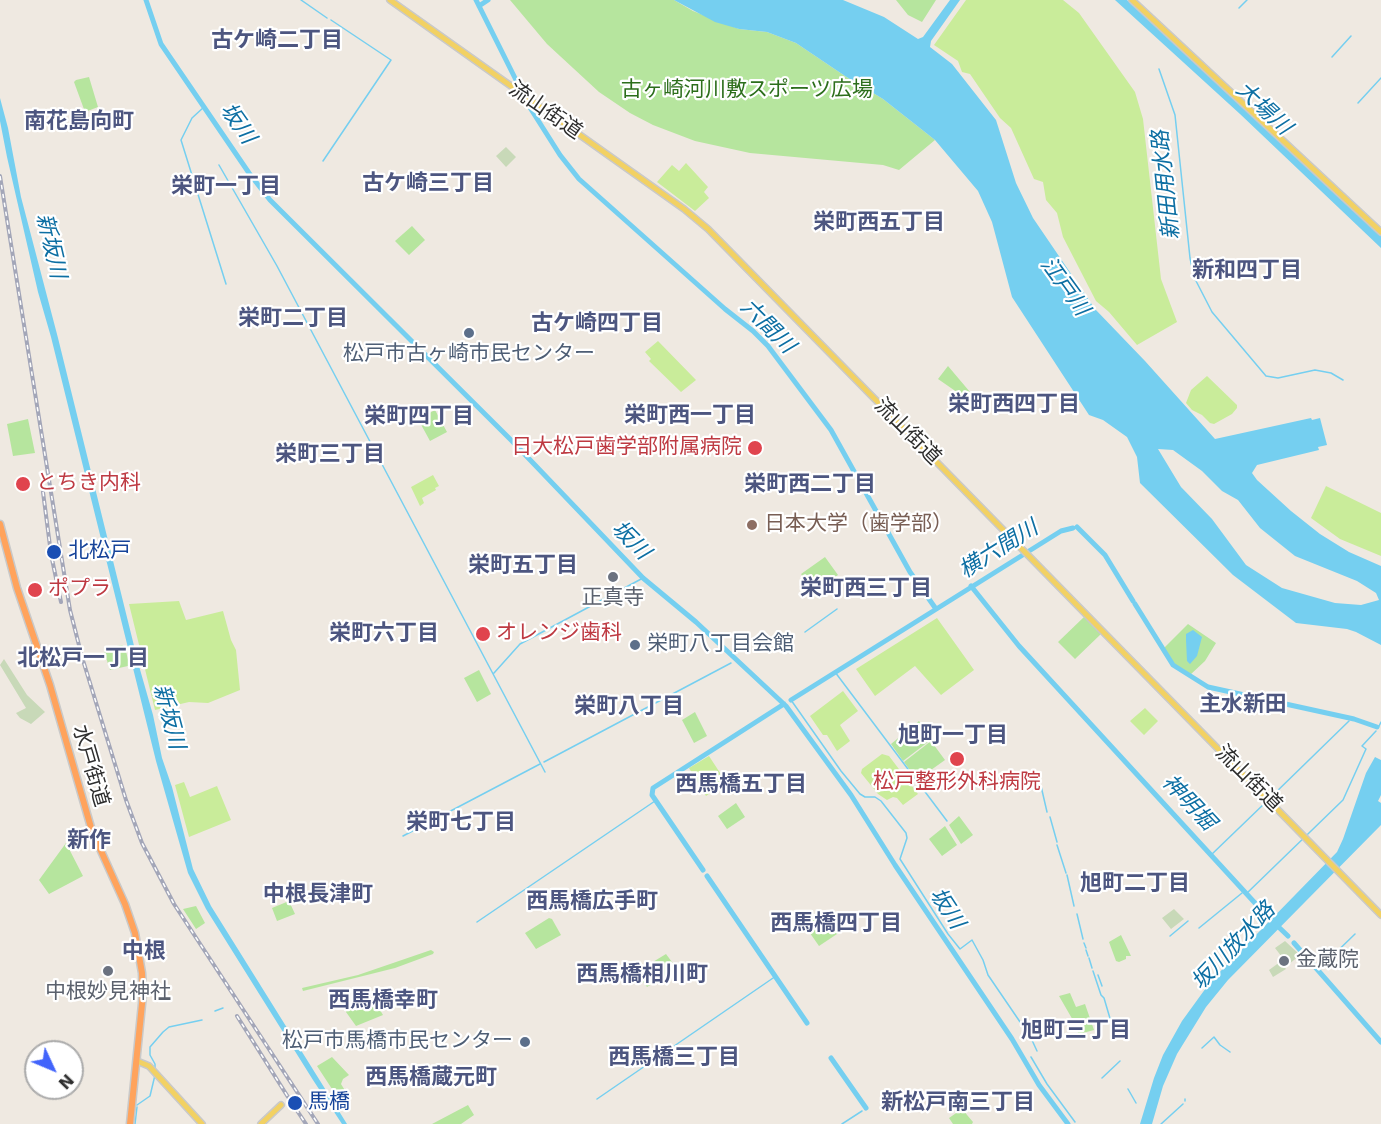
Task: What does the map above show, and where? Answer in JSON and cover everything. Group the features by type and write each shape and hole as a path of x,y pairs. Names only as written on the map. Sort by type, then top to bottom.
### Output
{"highway":[{"name":"水戸街道","path":"0,524 17,588 49,683 92,831 125,904 135,933 142,984 130,1124"}],"main road":[{"name":"流山街道","path":"390,0 689,213 1381,915"},
{"path":"1132,0 1381,232"},
{"path":"137,1061 146,1064 202,1124"},
{"path":"261,1124 281,1105"}],"green space":[{"name":"古ヶ崎河川敷スポーツ広場","path":"510,0 674,0 693,11 739,29 767,32 796,43 883,99 935,140 899,170 883,165 750,153 695,141 653,125 599,92 547,44"},
{"path":"896,0 936,0 922,22 908,15"},
{"path":"966,0 1063,0 1079,13 1135,92 1143,119 1161,279 1177,322 1137,345 1109,312 1096,301 1063,237 1057,213 1046,200 1043,182 1034,179 1011,128 1000,118 970,74 962,72 958,61 934,45"},
{"path":"89,77 98,107 85,112 74,82"},
{"path":"506,147 516,157 506,167 496,156"},
{"path":"686,163 708,187 704,192 709,198 695,211 657,182 672,165 679,171"},
{"path":"412,226 425,240 409,255 395,241"},
{"path":"658,341 696,380 681,392 649,361 651,359 645,352"},
{"path":"948,366 970,392 964,397 938,379"},
{"path":"1207,376 1237,405 1232,414 1214,424 1192,410 1186,403 1191,390"},
{"path":"435,410 447,432 430,441 418,419"},
{"path":"28,419 35,453 13,456 7,424"},
{"path":"433,475 439,486 422,498 424,503 420,506 411,487"},
{"path":"1326,486 1381,513 1381,556 1340,539 1311,518"},
{"path":"825,557 838,575 814,592 801,574"},
{"path":"179,601 186,620 223,611 236,650 240,690 208,703 189,702 155,710 129,604"},
{"path":"1084,617 1101,634 1075,659 1058,642"},
{"path":"937,618 974,670 941,695 915,666 875,696 856,669"},
{"path":"1188,624 1216,643 1205,661 1190,675 1174,665 1164,648"},
{"path":"122,645 125,647 129,664 110,670 105,648"},
{"path":"4,659 27,695 45,712 31,724 16,713 26,708 0,665"},
{"path":"479,670 491,694 477,702 464,678"},
{"path":"843,691 858,711 840,725 850,741 837,751 827,735 823,735 810,716"},
{"path":"1145,708 1158,721 1144,735 1130,721"},
{"path":"695,712 707,736 694,743 682,720"},
{"path":"919,721 932,739 903,761 891,744"},
{"path":"931,741 945,760 917,780 904,762"},
{"path":"882,754 889,756 918,794 903,805 897,798 887,800 878,794 861,773 862,769"},
{"path":"709,756 726,782 706,796 689,768"},
{"path":"184,782 190,797 217,786 231,820 189,837 175,785"},
{"path":"736,803 745,817 727,829 718,816"},
{"path":"959,816 973,835 961,844 949,825"},
{"path":"945,826 957,845 942,856 929,839"},
{"path":"66,843 83,876 49,894 39,880"},
{"path":"289,901 295,914 277,921 272,908"},
{"path":"196,906 205,923 196,929 183,909"},
{"path":"1174,909 1184,919 1171,929 1162,918"},
{"path":"817,917 828,931 836,927 840,932 819,946 805,926"},
{"path":"549,918 552,919 561,935 536,949 525,933"},
{"path":"1121,935 1131,956 1126,956 1126,959 1119,962 1116,961 1109,942"},
{"path":"1285,941 1300,955 1288,965 1275,948"},
{"path":"431,950 433,954 395,968 303,991 302,988 358,975"},
{"path":"666,954 675,966 674,970 647,987 637,974 638,971"},
{"path":"1280,962 1286,969 1273,977 1269,970"},
{"path":"1070,993 1076,1007 1085,1004 1094,1030 1079,1034 1071,1024 1074,1022 1059,996"},
{"path":"372,1000 383,1015 356,1026 346,1012 347,1009"},
{"path":"332,1057 349,1075 343,1079 341,1084 349,1097 338,1104 331,1092 332,1089 317,1066"},
{"path":"468,1105 474,1115 461,1124 432,1124"},
{"path":"962,1109 973,1122 972,1124 953,1124 949,1118"}],"water":[{"name":"江戸川","path":"674,0 843,0 884,17 918,39 923,37 950,0 960,0 931,41 930,47 952,64 996,120 1016,183 1033,218 1095,309 1215,439 1320,418 1327,445 1318,447 1319,450 1257,465 1252,473 1291,511 1320,534 1349,552 1381,566 1381,645 1347,629 1296,623 1233,575 1140,483 1137,457 1127,437 1103,420 1089,415 1012,297 992,222 978,191 935,140 883,99 796,43 767,32 739,29 715,22","holes":["1158,449 1173,450 1202,471 1222,491 1238,500 1260,528 1295,556 1357,581 1376,593 1379,600 1361,605 1335,603 1282,588 1246,565 1212,519 1181,487"]},
{"path":"1115,0 1127,0 1251,113 1381,235 1381,248 1240,114"},
{"path":"0,98 21,197 162,758 172,787 193,869 211,906 347,1124 342,1124 313,1080 206,909 188,873 156,761 38,292 7,157 0,121"},
{"path":"1193,630 1202,637 1197,656 1190,664 1187,661 1186,634"},
{"path":"1375,757 1381,760 1381,795 1378,801 1381,803 1381,825 1228,980 1206,1007 1177,1054 1163,1086 1152,1124 1140,1124 1163,1055 1182,1021 1211,981 1337,852 1366,773"}],"waterway":[{"name":"坂川","path":"146,0 161,44 270,200 512,441 643,578 696,622 786,706 851,795 895,865 1012,1039 1039,1085 1068,1124"},
{"path":"301,0 327,18"},
{"name":"六間川","path":"476,0 518,84"},
{"path":"479,6 488,0"},
{"path":"1239,8 1247,0"},
{"path":"323,161 391,60 331,20"},
{"path":"1332,57 1351,36"},
{"name":"新田用水路","path":"1159,69 1175,115 1194,277 1212,312 1266,376 1278,378 1315,370 1331,373 1343,380"},
{"path":"1358,103 1381,78"},
{"name":"六間川","path":"529,106 560,155 579,179 768,346 831,430 910,572 936,609"},
{"path":"204,107 192,118 181,140 226,284"},
{"path":"219,165 277,266 545,772"},
{"name":"横六間川","path":"1077,527 1105,555 1133,601"},
{"name":"横六間川","path":"791,700 1061,531 1073,528"},
{"path":"494,673 520,644 643,578"},
{"name":"神明堀","path":"971,586 1019,646 1266,915 1288,936"},
{"name":"横六間川","path":"1135,604 1173,665 1208,687 1354,719 1377,727"},
{"path":"805,632 837,609"},
{"path":"544,762 731,663"},
{"path":"835,672 947,821"},
{"path":"791,700 860,794 865,797 875,797 881,801 906,833 907,838 900,859 960,949 972,940 988,975 1031,1038 1037,1051"},
{"path":"703,870 652,795 653,788 784,704"},
{"path":"1271,797 1349,721"},
{"name":"横六間川","path":"1378,728 1381,722"},
{"path":"1246,894 1343,800 1366,749 1362,746 1376,731"},
{"path":"403,836 540,764"},
{"path":"1041,786 1047,812"},
{"path":"477,922 655,801"},
{"path":"1211,855 1266,802"},
{"path":"1050,817 1057,842"},
{"path":"1057,845 1066,873"},
{"path":"1067,875 1074,906"},
{"path":"707,876 807,1023"},
{"path":"1199,928 1242,893"},
{"path":"1077,914 1083,939"},
{"path":"1170,936 1188,921"},
{"path":"1322,966 1355,934"},
{"path":"1084,943 1086,948"},
{"name":"神明堀","path":"1294,943 1381,1042"},
{"path":"1086,950 1088,956"},
{"path":"1089,958 1092,968"},
{"path":"1093,971 1114,1032"},
{"path":"1098,975 1102,986"},
{"path":"597,1099 776,976"},
{"path":"215,1011 223,1008"},
{"path":"155,1070 150,1047 163,1032 169,1027 202,1020"},
{"path":"1202,1048 1214,1037 1230,1052"},
{"path":"1031,1057 1047,1084 1075,1122"},
{"path":"831,1058 866,1108"},
{"path":"1102,1078 1120,1061"},
{"path":"137,1105 150,1096 155,1075"},
{"path":"1128,1089 1136,1103"},
{"path":"1161,1124 1183,1104"},
{"path":"135,1124 137,1107"},
{"path":"842,1124 862,1111"}],"railway":[{"path":"0,176 70,610 126,800 142,843 174,904 318,1124"},
{"path":"43,492 50,546"},
{"path":"52,559 61,602"},
{"path":"237,1016 288,1097"},
{"path":"296,1109 306,1124"}],"place":[{"name":"松戸市古ヶ崎市民センター","path":"469,333"},
{"name":"日大松戸歯学部附属病院","path":"755,448"},
{"name":"とちき内科","path":"23,484"},
{"name":"日本大学（歯学部）","path":"752,525"},
{"name":"北松戸","path":"54,552"},
{"name":"正真寺","path":"613,577"},
{"name":"ポプラ","path":"35,590"},
{"name":"オレンジ歯科","path":"483,634"},
{"name":"栄町八丁目会館","path":"635,645"},
{"name":"松戸整形外科病院","path":"957,759"},
{"name":"金蔵院","path":"1284,961"},
{"name":"中根妙見神社","path":"108,971"},
{"name":"松戸市馬橋市民センター","path":"525,1042"},
{"name":"馬橋","path":"295,1103"}],"district":[{"name":"古ケ崎二丁目","path":"277,41"},
{"name":"南花島向町","path":"79,122"},
{"name":"古ケ崎三丁目","path":"428,184"},
{"name":"栄町一丁目","path":"226,187"},
{"name":"栄町西五丁目","path":"879,223"},
{"name":"新和四丁目","path":"1247,271"},
{"name":"栄町二丁目","path":"293,319"},
{"name":"古ケ崎四丁目","path":"597,324"},
{"name":"栄町西四丁目","path":"1014,405"},
{"name":"栄町西一丁目","path":"690,416"},
{"name":"栄町四丁目","path":"419,417"},
{"name":"栄町三丁目","path":"330,455"},
{"name":"栄町西二丁目","path":"810,485"},
{"name":"栄町五丁目","path":"523,566"},
{"name":"栄町西三丁目","path":"866,589"},
{"name":"栄町六丁目","path":"384,634"},
{"name":"北松戸一丁目","path":"83,659"},
{"name":"主水新田","path":"1243,705"},
{"name":"栄町八丁目","path":"629,707"},
{"name":"旭町一丁目","path":"953,736"},
{"name":"西馬橋五丁目","path":"741,785"},
{"name":"栄町七丁目","path":"461,823"},
{"name":"新作","path":"89,841"},
{"name":"旭町二丁目","path":"1135,884"},
{"name":"中根長津町","path":"318,895"},
{"name":"西馬橋広手町","path":"592,902"},
{"name":"西馬橋四丁目","path":"836,924"},
{"name":"中根","path":"144,952"},
{"name":"西馬橋相川町","path":"642,975"},
{"name":"西馬橋幸町","path":"383,1001"},
{"name":"旭町三丁目","path":"1076,1031"},
{"name":"西馬橋三丁目","path":"674,1058"},
{"name":"西馬橋蔵元町","path":"431,1078"},
{"name":"新松戸南三丁目","path":"958,1103"}],"water label":[{"name":"大場川","path":"1263,109"},
{"name":"新坂川","path":"50,246"},
{"name":"新坂川","path":"168,717"},
{"name":"坂川放水路","path":"1234,947"}]}
